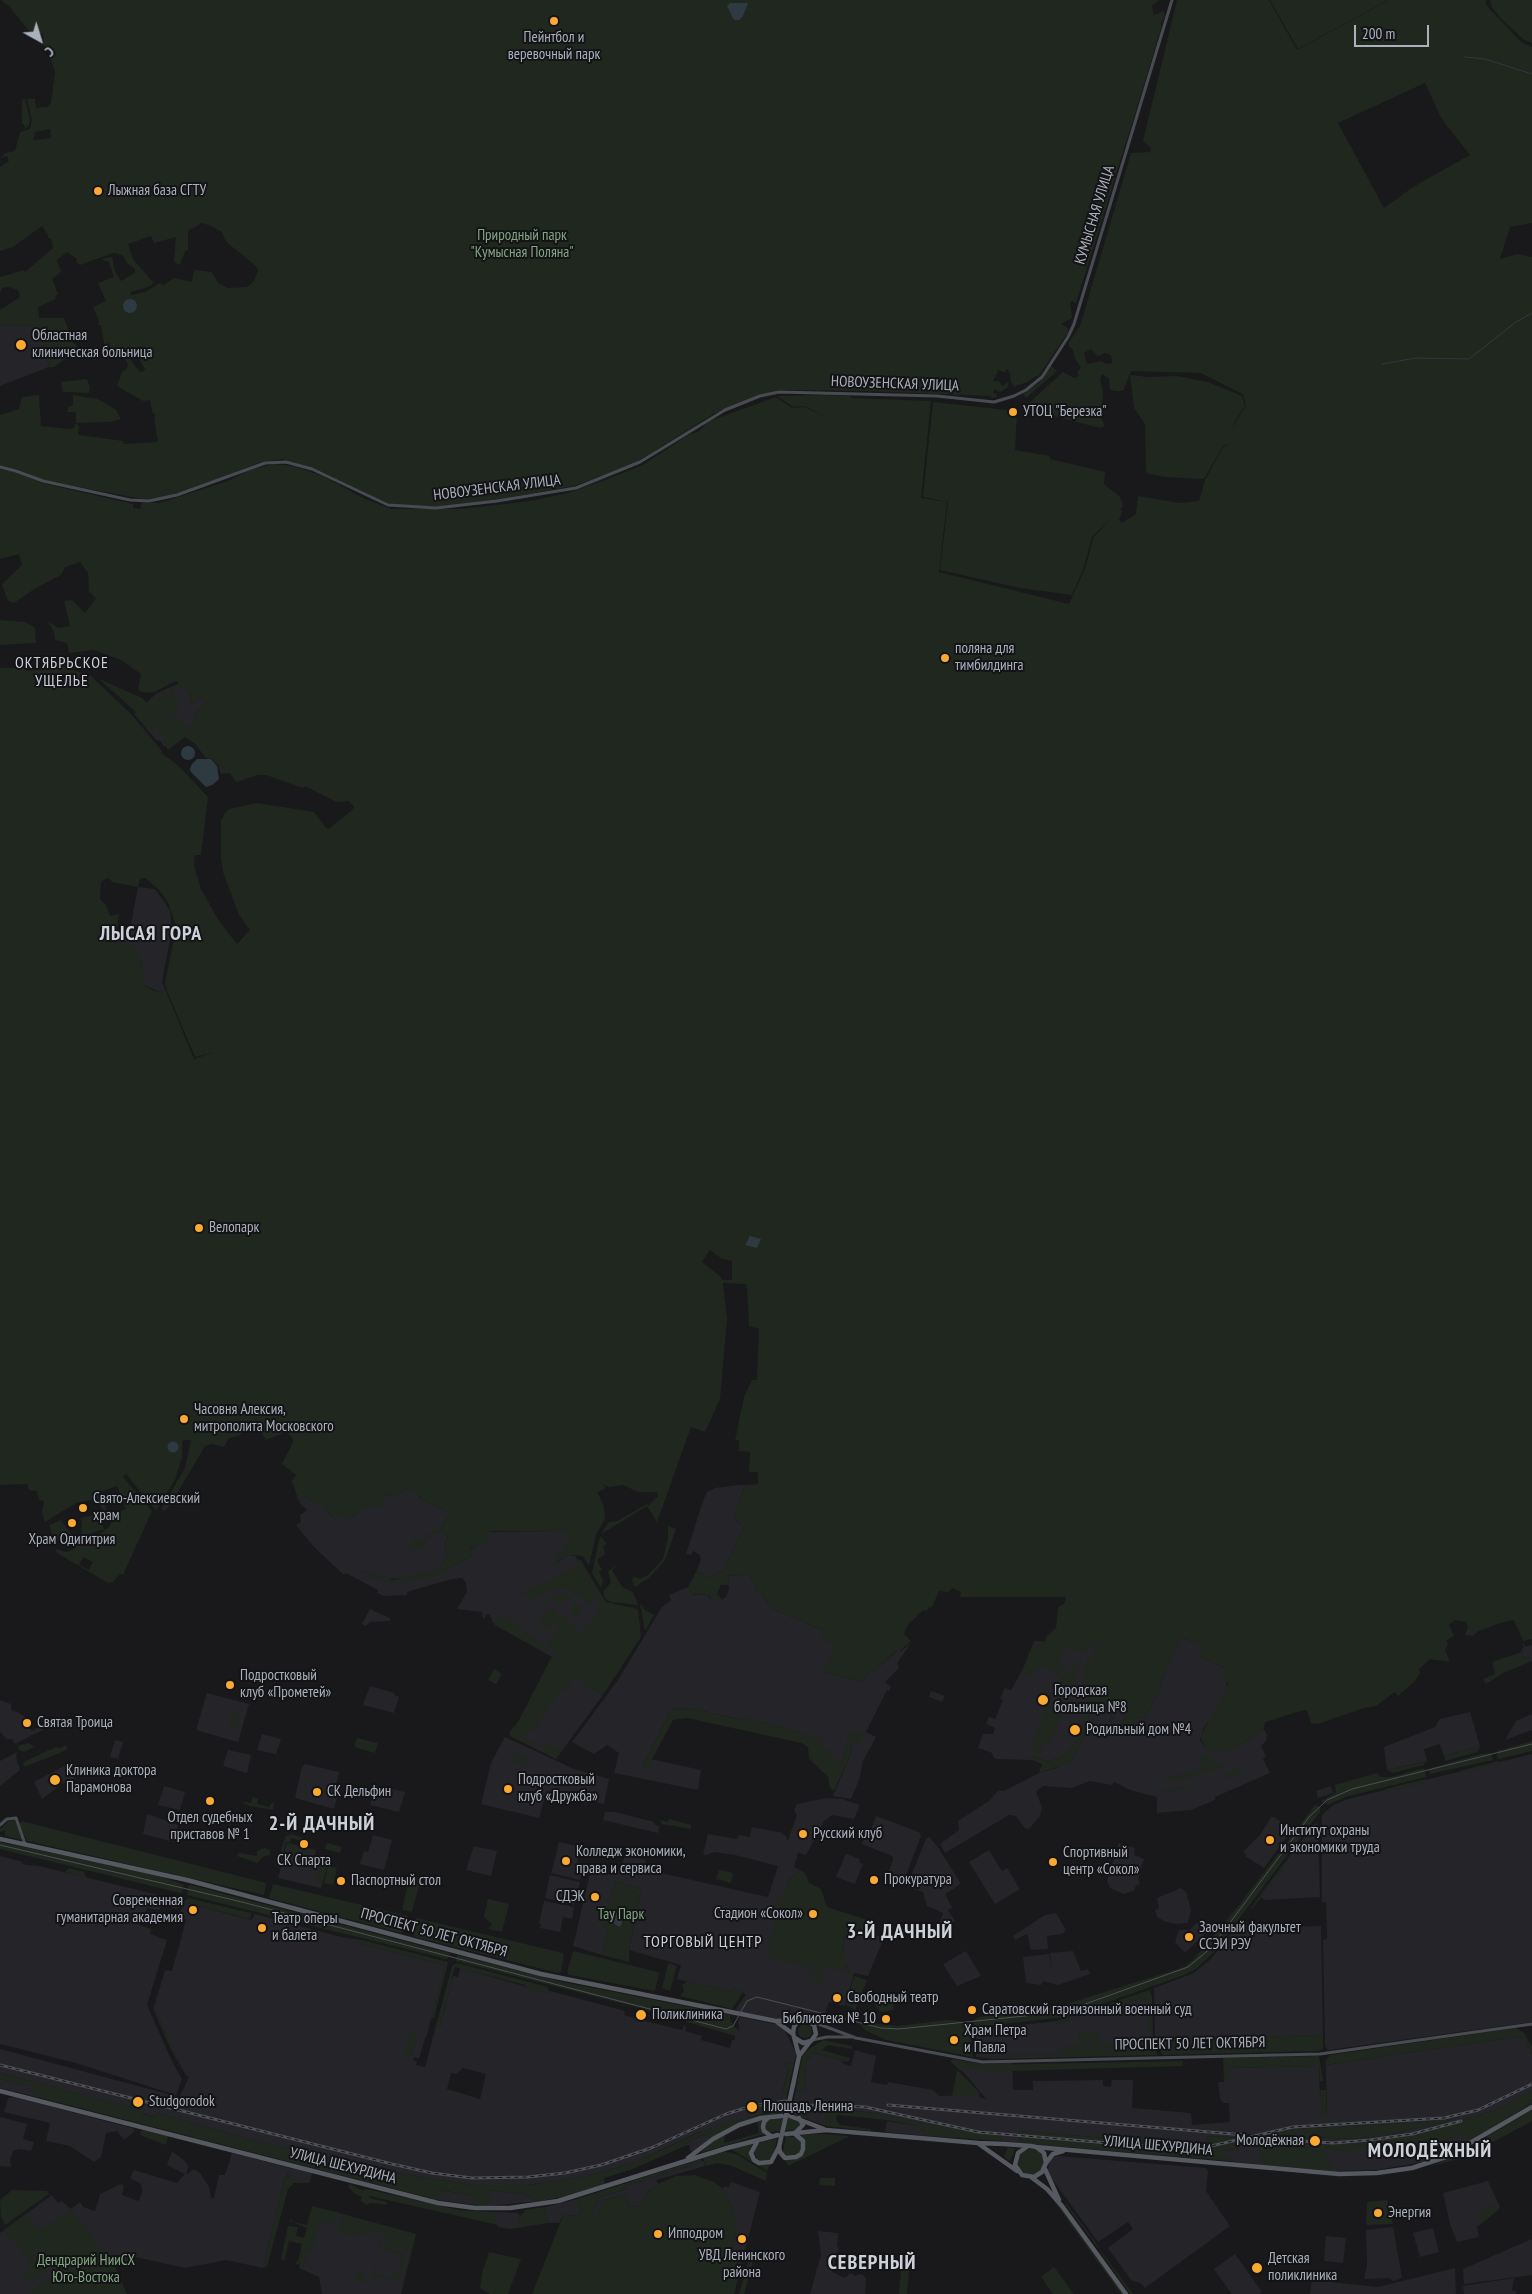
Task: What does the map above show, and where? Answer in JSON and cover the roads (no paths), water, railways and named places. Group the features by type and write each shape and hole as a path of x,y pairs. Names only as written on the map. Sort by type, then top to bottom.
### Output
{"main road":[{"name":"КУМЫСНАЯ УЛИЦА","path":"994,402 1014,396 1032,386 1052,362 1074,324 1172,0"},
{"name":"НОВОУЗЕНСКАЯ УЛИЦА","path":"0,467 42,481 130,500 149,502 177,495 265,463 286,462 312,469 388,505 436,508 497,501 576,488 640,462 725,410 760,396 779,392 937,396 994,402"},
{"path":"0,1826 7,1819 16,1818 26,1845"},
{"name":"ПРОСПЕКТ 50 ЛЕТ ОКТЯБРЯ","path":"0,1839 187,1880 541,1974 776,2021 801,2020"},
{"path":"759,2138 751,2151 753,2159 758,2163 765,2164 771,2162 779,2147 799,2056 794,2026 801,2020 812,2022 816,2032 812,2041 799,2056"},
{"name":"ПРОСПЕКТ 50 ЛЕТ ОКТЯБРЯ","path":"776,2021 788,2028 795,2037"},
{"name":"ПРОСПЕКТ 50 ЛЕТ ОКТЯБРЯ","path":"812,2022 856,2038 989,2062 1320,2054 1532,2024"},
{"path":"795,2037 803,2043 812,2041"},
{"name":"ПРОСПЕКТ 50 ЛЕТ ОКТЯБРЯ","path":"812,2041 817,2038 856,2038"},
{"name":"УЛИЦА ШЕХУРДИНА","path":"0,2091 438,2203 460,2206 510,2208 553,2202 759,2138 778,2135"},
{"name":"УЛИЦА ШЕХУРДИНА","path":"1036,2147 1339,2174 1361,2174 1396,2170 1446,2157 1532,2107"},
{"name":"УЛИЦА ШЕХУРДИНА","path":"680,2162 730,2130 770,2117 782,2116"},
{"path":"790,2116 826,2130"},
{"path":"770,2117 764,2122 763,2127 764,2131 771,2136"},
{"path":"794,2132 802,2125 799,2118"},
{"path":"786,2134 826,2130 1036,2147 1044,2153 1048,2179 1062,2206"},
{"path":"779,2147 780,2152 786,2158 796,2157 801,2154 804,2149 803,2141 794,2132"},
{"path":"978,2143 1018,2172 1031,2177 1047,2189 1062,2206 1126,2294"},
{"path":"1018,2172 1015,2165 1016,2156 1020,2150 1028,2146"},
{"path":"698,2150 698,2155 703,2156"},
{"path":"1031,2177 1039,2175 1053,2154 1066,2150"},
{"path":"1396,2170 1398,2176"}],"waterway":[{"path":"1465,57 1485,59 1532,74"},
{"path":"1382,364 1416,358 1469,359 1516,322 1532,313"}],"tram line":[{"path":"0,1845 242,1902 726,2029 733,2026 747,2001 757,1997 881,2028 899,2029 1063,2012 1188,1967 1211,1948 1309,1817 1327,1800 1352,1789 1532,1744"}],"railway":[{"path":"0,2065 392,2164 432,2173 472,2178 528,2177 565,2173 601,2165 651,2148 726,2114 752,2106 786,2101"},
{"path":"792,2106 865,2107 978,2132 1181,2149 1211,2146 1293,2127 1444,2118 1478,2110 1532,2084"},
{"path":"888,2105 1245,2135"},
{"path":"1254,2138 1333,2143 1370,2140 1412,2134 1461,2121"}],"place":[{"name":"Пейнтбол и веревочный парк","path":"554,21"},
{"name":"Лыжная база СГТУ","path":"98,191"},
{"name":"Областная клиническая больница","path":"21,345"},
{"name":"УТОЦ \"Березка\"","path":"1013,412"},
{"name":"поляна для тимбилдинга","path":"945,658"},
{"name":"Велопарк","path":"199,1228"},
{"name":"Часовня Алексия, митрополита Московского","path":"184,1419"},
{"name":"Свято-Алексиевский храм","path":"83,1508"},
{"name":"Храм Одигитрия","path":"72,1523"},
{"name":"Подростковый клуб «Прометей»","path":"230,1685"},
{"name":"Городская больница №8","path":"1043,1700"},
{"name":"Святая Троица","path":"27,1723"},
{"name":"Родильный дом №4","path":"1075,1730"},
{"name":"Клиника доктора Парамонова","path":"55,1780"},
{"name":"Подростковый клуб «Дружба»","path":"508,1789"},
{"name":"СК Дельфин","path":"317,1792"},
{"name":"Отдел судебных приставов № 1","path":"210,1801"},
{"name":"Русский клуб","path":"803,1834"},
{"name":"Институт охраны и экономики труда","path":"1270,1840"},
{"name":"СК Спарта","path":"304,1844"},
{"name":"Колледж экономики, права и сервиса","path":"566,1861"},
{"name":"Спортивный центр «Сокол»","path":"1053,1862"},
{"name":"Прокуратура","path":"874,1880"},
{"name":"Паспортный стол","path":"341,1881"},
{"name":"СДЭК","path":"595,1897"},
{"name":"Современная гуманитарная академия","path":"193,1910"},
{"name":"Стадион «Сокол»","path":"813,1914"},
{"name":"Театр оперы и балета","path":"262,1928"},
{"name":"Заочный факультет ССЭИ РЭУ","path":"1189,1937"},
{"name":"Свободный театр","path":"837,1998"},
{"name":"Саратовский гарнизонный военный суд","path":"972,2010"},
{"name":"Поликлиника","path":"641,2015"},
{"name":"Библиотека № 10","path":"886,2019"},
{"name":"Храм Петра и Павла","path":"954,2040"},
{"name":"Studgorodok","path":"138,2102"},
{"name":"Площадь Ленина","path":"752,2107"},
{"name":"Молодёжная","path":"1315,2141"},
{"name":"Энергия","path":"1378,2213"},
{"name":"Ипподром","path":"658,2234"},
{"name":"УВД Ленинского района","path":"742,2239"},
{"name":"Детская поликлиника","path":"1257,2268"}],"district":[{"name":"ОКТЯБРЬСКОЕ УЩЕЛЬЕ","path":"62,672"},
{"name":"ЛЫСАЯ ГОРА","path":"151,934"},
{"name":"2-Й ДАЧНЫЙ","path":"322,1824"},
{"name":"3-Й ДАЧНЫЙ","path":"900,1932"},
{"name":"ТОРГОВЫЙ ЦЕНТР","path":"703,1942"},
{"name":"МОЛОДЁЖНЫЙ","path":"1430,2151"},
{"name":"СЕВЕРНЫЙ","path":"872,2263"}],"park label":[{"name":"Природный парк \"Кумысная Поляна\"","path":"522,244"},
{"name":"Тау Парк","path":"621,1915"},
{"name":"Дендрарий НииСХ Юго-Востока","path":"86,2270"}]}
